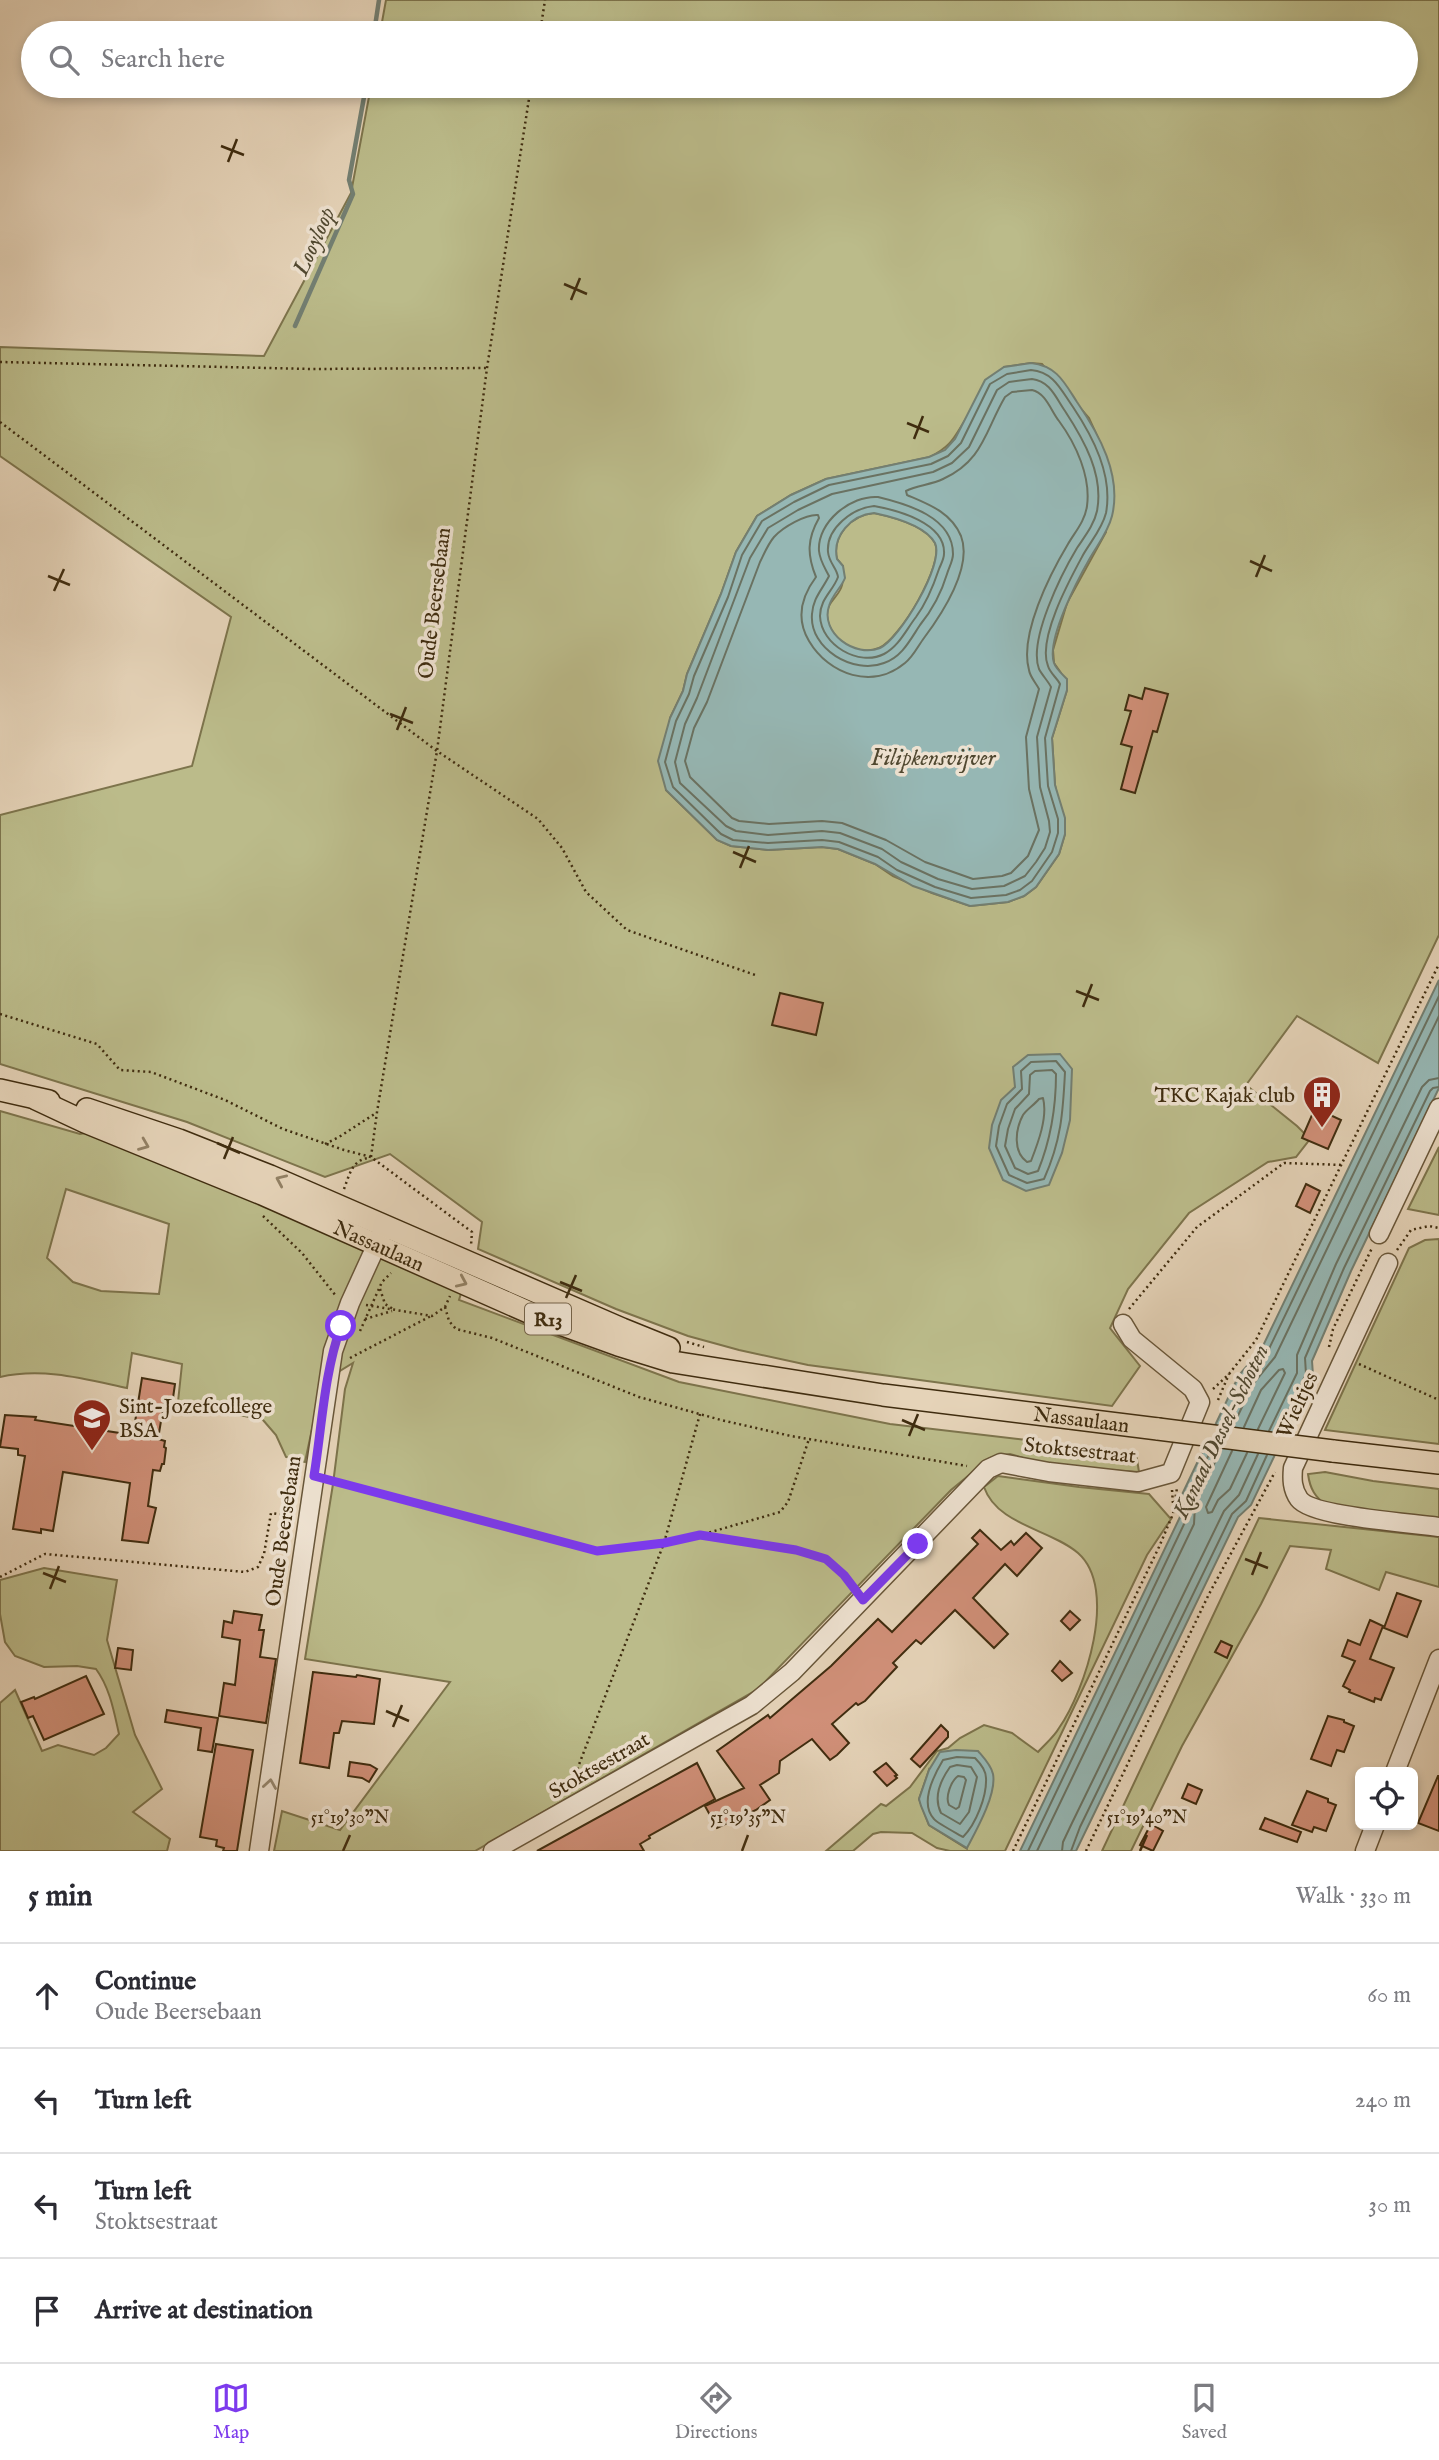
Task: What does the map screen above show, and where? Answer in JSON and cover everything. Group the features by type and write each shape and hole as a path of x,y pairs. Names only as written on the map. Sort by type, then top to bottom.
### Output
{"main road":[{"name":"Nassaulaan","path":"0,1090 88,1109 179,1140 270,1176 535,1315 673,1362 883,1395 1439,1464"}],"street":[{"path":"1379,1234 1439,1108"},
{"name":"Oude Beersebaan","path":"259,1851 332,1351 350,1303 381,1236"},
{"name":"Wieltjes","path":"1388,1263 1293,1468 1292,1484 1300,1501 1320,1511 1439,1527"},
{"path":"1123,1324 1132,1339 1193,1389 1199,1402 1171,1473"},
{"name":"Stoktsestraat","path":"493,1851 752,1705 792,1672 988,1469 1001,1463 1049,1472 1138,1482 1171,1473"},
{"path":"1397,1767 1439,1659"},
{"path":"1365,1851 1373,1830"}],"path":[{"path":"542,21 545,0"},
{"name":"Oude Beersebaan","path":"371,1157 437,751 487,368 529,98"},
{"path":"0,362 312,369 487,368"},
{"path":"0,422 437,751 538,819 562,848 586,892 627,930 758,976"},
{"path":"1199,1402 1229,1374 1256,1340 1439,964"},
{"path":"0,1014 97,1044 120,1070 150,1072 225,1100 283,1129 371,1157 472,1232 471,1245"},
{"path":"325,1144 377,1112"},
{"path":"344,1195 352,1168 361,1159 371,1157"},
{"path":"1123,1324 1131,1305 1197,1227 1284,1163 1343,1164"},
{"path":"259,1211 302,1253 337,1297 350,1303"},
{"path":"1388,1263 1411,1230 1429,1226 1439,1228"},
{"path":"388,1274 365,1319 396,1310"},
{"path":"380,1287 385,1304 396,1310"},
{"path":"347,1359 432,1316 445,1307 451,1294"},
{"path":"371,1306 432,1316"},
{"path":"445,1307 449,1321 456,1329 492,1338 639,1397 809,1439 988,1469"},
{"path":"679,1340 715,1350"},
{"path":"1344,1357 1439,1400"},
{"path":"560,1815 664,1543 700,1414"},
{"path":"314,1476 597,1551 664,1543 780,1511 788,1502 809,1439"},
{"path":"1013,1851 1173,1514 1171,1473"},
{"path":"1086,1851 1209,1594 1270,1481"},
{"path":"0,1577 45,1554 245,1572 258,1567 264,1555 271,1513 307,1518"},
{"path":"700,1535 796,1550 826,1559 844,1575 863,1600"}],"green space":[{"path":"386,0 1439,0 1439,935 1378,1063 1297,1016 1246,1085 1310,1139 1296,1157 1268,1162 1189,1213 1128,1289 1110,1328 1140,1366 1112,1406 808,1365 688,1336 616,1309 478,1249 482,1222 390,1154 325,1177 187,1122 0,1064 0,815 192,766 231,617 0,456 0,347 264,356 351,193 369,98 1418,98 1418,21 382,21","holes":["1042,364 1089,418 1099,440 1106,532 1067,603 1053,650 1054,663 1067,690 1052,738 1055,785 1065,834 1059,854 1036,887 1024,896 1008,902 970,906 932,893 893,876 875,864 838,849 822,847 768,850 731,846 717,840 666,790 670,718 683,691 687,674 736,552 757,516 791,495 826,479 930,457 952,440 1004,367"]},
{"path":"874,513 924,531 935,543 936,553 927,583 898,631 879,648 862,650 839,639 829,625 827,611 843,583 843,566 837,559 836,551 840,535 851,522"},
{"path":"0,1111 80,1134 98,1131 462,1290 459,1300 679,1382 890,1424 1136,1453 1139,1472 1053,1467 1010,1454 990,1458 951,1490 758,1689 475,1851 274,1851 282,1811 340,1830 450,1682 305,1659 345,1389 353,1363 322,1382 305,1462 286,1457 276,1435 263,1420 178,1402 182,1364 132,1353 127,1388 48,1374 0,1377","holes":["66,1189 169,1224 159,1294 101,1291 73,1282 47,1258"]},
{"path":"1439,1147 1439,1215 1408,1209"},
{"path":"1439,1239 1439,1444 1325,1430 1409,1248 1425,1240"},
{"path":"1325,1472 1439,1489 1439,1519 1327,1506 1314,1492 1308,1474"},
{"path":"998,1476 1149,1494 1171,1519 1147,1555 1005,1851 950,1851 937,1848 912,1833 881,1832 873,1834 853,1851 826,1851 881,1804 886,1806 910,1787 937,1751 948,1748 984,1725 1012,1733 1038,1752 1057,1731 1079,1690 1094,1640 1097,1614 1096,1590 1090,1569 1078,1553 1066,1545 1000,1510 984,1487","holes":["929,1770 966,1848 929,1825 919,1799"]},
{"path":"1259,1518 1439,1537 1439,1587 1386,1572 1379,1590 1326,1569 1331,1550 1290,1546 1182,1746 1131,1851 1102,1851"},
{"path":"44,1568 117,1580 107,1640 135,1735 162,1789 133,1812 170,1839 167,1851 0,1851 0,1703 15,1690 42,1751 58,1745 94,1755 106,1748 119,1734 108,1692 96,1669 77,1666 44,1667 15,1656 5,1642 0,1614 0,1580"}],"water":[{"name":"Filipkensvijver","path":"1031,363 1054,371 1059,376 1100,441 1114,485 1110,522 1071,594 1059,625 1053,653 1054,663 1067,679 1067,690 1052,738 1055,785 1065,818 1065,834 1059,854 1036,887 1024,896 1008,902 970,906 913,886 875,864 838,849 822,847 768,850 731,846 717,840 666,790 658,761 670,718 683,691 687,674 736,552 757,516 791,495 826,479 929,457 945,450 955,439 985,380 1004,367","holes":["874,513 908,523 924,531 935,543 936,553 927,583 908,617 888,642 880,648 870,650 860,649 842,641 835,634 828,616 830,602 845,578 836,551 840,535 851,522"]},
{"name":"Kanaal Dessel-Schoten","path":"1439,980 1439,1088 1351,1271 1312,1361 1313,1375 1251,1505 1238,1517 1076,1851 1020,1851 1180,1517 1178,1503 1239,1375 1261,1350"},
{"path":"1060,1054 1072,1069 1070,1120 1062,1153 1049,1185 1026,1191 1003,1180 989,1148 992,1125 1001,1100 1015,1087 1013,1067 1028,1055"},
{"path":"978,1751 993,1774 989,1802 967,1848 929,1825 919,1799 929,1770 940,1752"}],"building":[{"path":"1145,688 1168,694 1157,732 1153,731 1135,793 1121,789 1132,747 1121,744 1131,711 1125,710 1129,695 1142,699"},
{"path":"780,993 823,1003 816,1035 772,1025"},
{"name":"TKC Kajak club","path":"1315,1108 1341,1120 1328,1149 1302,1138"},
{"path":"1306,1184 1320,1191 1310,1213 1296,1206"},
{"name":"Sint-Jozefcollege BSA","path":"142,1378 175,1384 172,1405 164,1403 158,1439 165,1441 166,1448 164,1464 160,1471 153,1470 148,1506 156,1508 148,1543 122,1540 130,1483 63,1472 53,1531 41,1529 41,1533 13,1529 25,1456 18,1455 18,1449 0,1447 5,1415 36,1417 35,1420 133,1435"},
{"path":"980,1530 1001,1550 1011,1541 1014,1545 1026,1533 1042,1548 1017,1576 1005,1564 973,1598 1008,1634 994,1648 955,1610 921,1644 916,1640 893,1663 897,1667 865,1701 858,1705 856,1703 832,1724 849,1743 837,1755 830,1760 812,1739 780,1761 779,1773 760,1785 770,1800 756,1810 717,1828 705,1806 744,1788 717,1751 768,1715 770,1718 831,1666 878,1619 892,1632 978,1544 972,1538"},
{"path":"1397,1593 1421,1601 1407,1637 1384,1628"},
{"path":"234,1611 262,1615 259,1630 264,1630 260,1657 276,1659 266,1723 219,1716 224,1683 235,1685 240,1640 222,1637 224,1621 232,1623"},
{"path":"1070,1611 1080,1620 1070,1630 1061,1621"},
{"path":"1370,1620 1383,1626 1370,1659 1394,1668 1381,1700 1375,1698 1374,1702 1349,1692 1350,1690 1343,1686 1355,1661 1342,1656 1348,1640 1360,1645"},
{"path":"1221,1641 1232,1646 1227,1658 1215,1652"},
{"path":"118,1648 133,1650 131,1670 115,1668"},
{"path":"1060,1661 1072,1673 1062,1681 1052,1671"},
{"path":"313,1672 380,1679 374,1724 342,1721 339,1733 334,1733 329,1768 300,1763"},
{"path":"86,1676 104,1714 44,1740 33,1716 28,1718 21,1702 34,1697 35,1699"},
{"path":"167,1710 218,1718 212,1752 198,1750 201,1728 165,1722"},
{"path":"1328,1716 1354,1726 1344,1752 1337,1750 1331,1766 1311,1759"},
{"path":"941,1725 948,1732 948,1737 920,1767 911,1759"},
{"path":"216,1744 253,1750 237,1851 223,1851 224,1848 216,1846 217,1840 200,1837"},
{"path":"350,1762 370,1765 377,1769 369,1782 348,1776"},
{"path":"697,1763 715,1799 649,1836 650,1838 640,1844 644,1851 537,1851"},
{"path":"886,1763 897,1775 887,1786 874,1772"},
{"path":"1438,1776 1439,1776 1439,1831 1418,1823"},
{"path":"1188,1784 1202,1790 1196,1804 1182,1798"},
{"path":"1307,1791 1336,1805 1326,1831 1314,1827 1312,1832 1292,1825"},
{"path":"1265,1818 1301,1832 1297,1842 1260,1829"},
{"path":"1151,1824 1163,1831 1153,1851 1140,1845"}],"waterway":[{"name":"Looyloop","path":"376,21 379,0"},
{"name":"Looyloop","path":"295,326 353,194 349,180 364,98"}],"place":[{"name":"TKC Kajak club","path":"1322,1129"},
{"name":"Sint-Jozefcollege BSA","path":"92,1452"}],"route":[{"path":"341,1326 332,1351 314,1476 597,1551 664,1543 700,1535 796,1550 826,1559 844,1575 863,1600 918,1544"}]}
